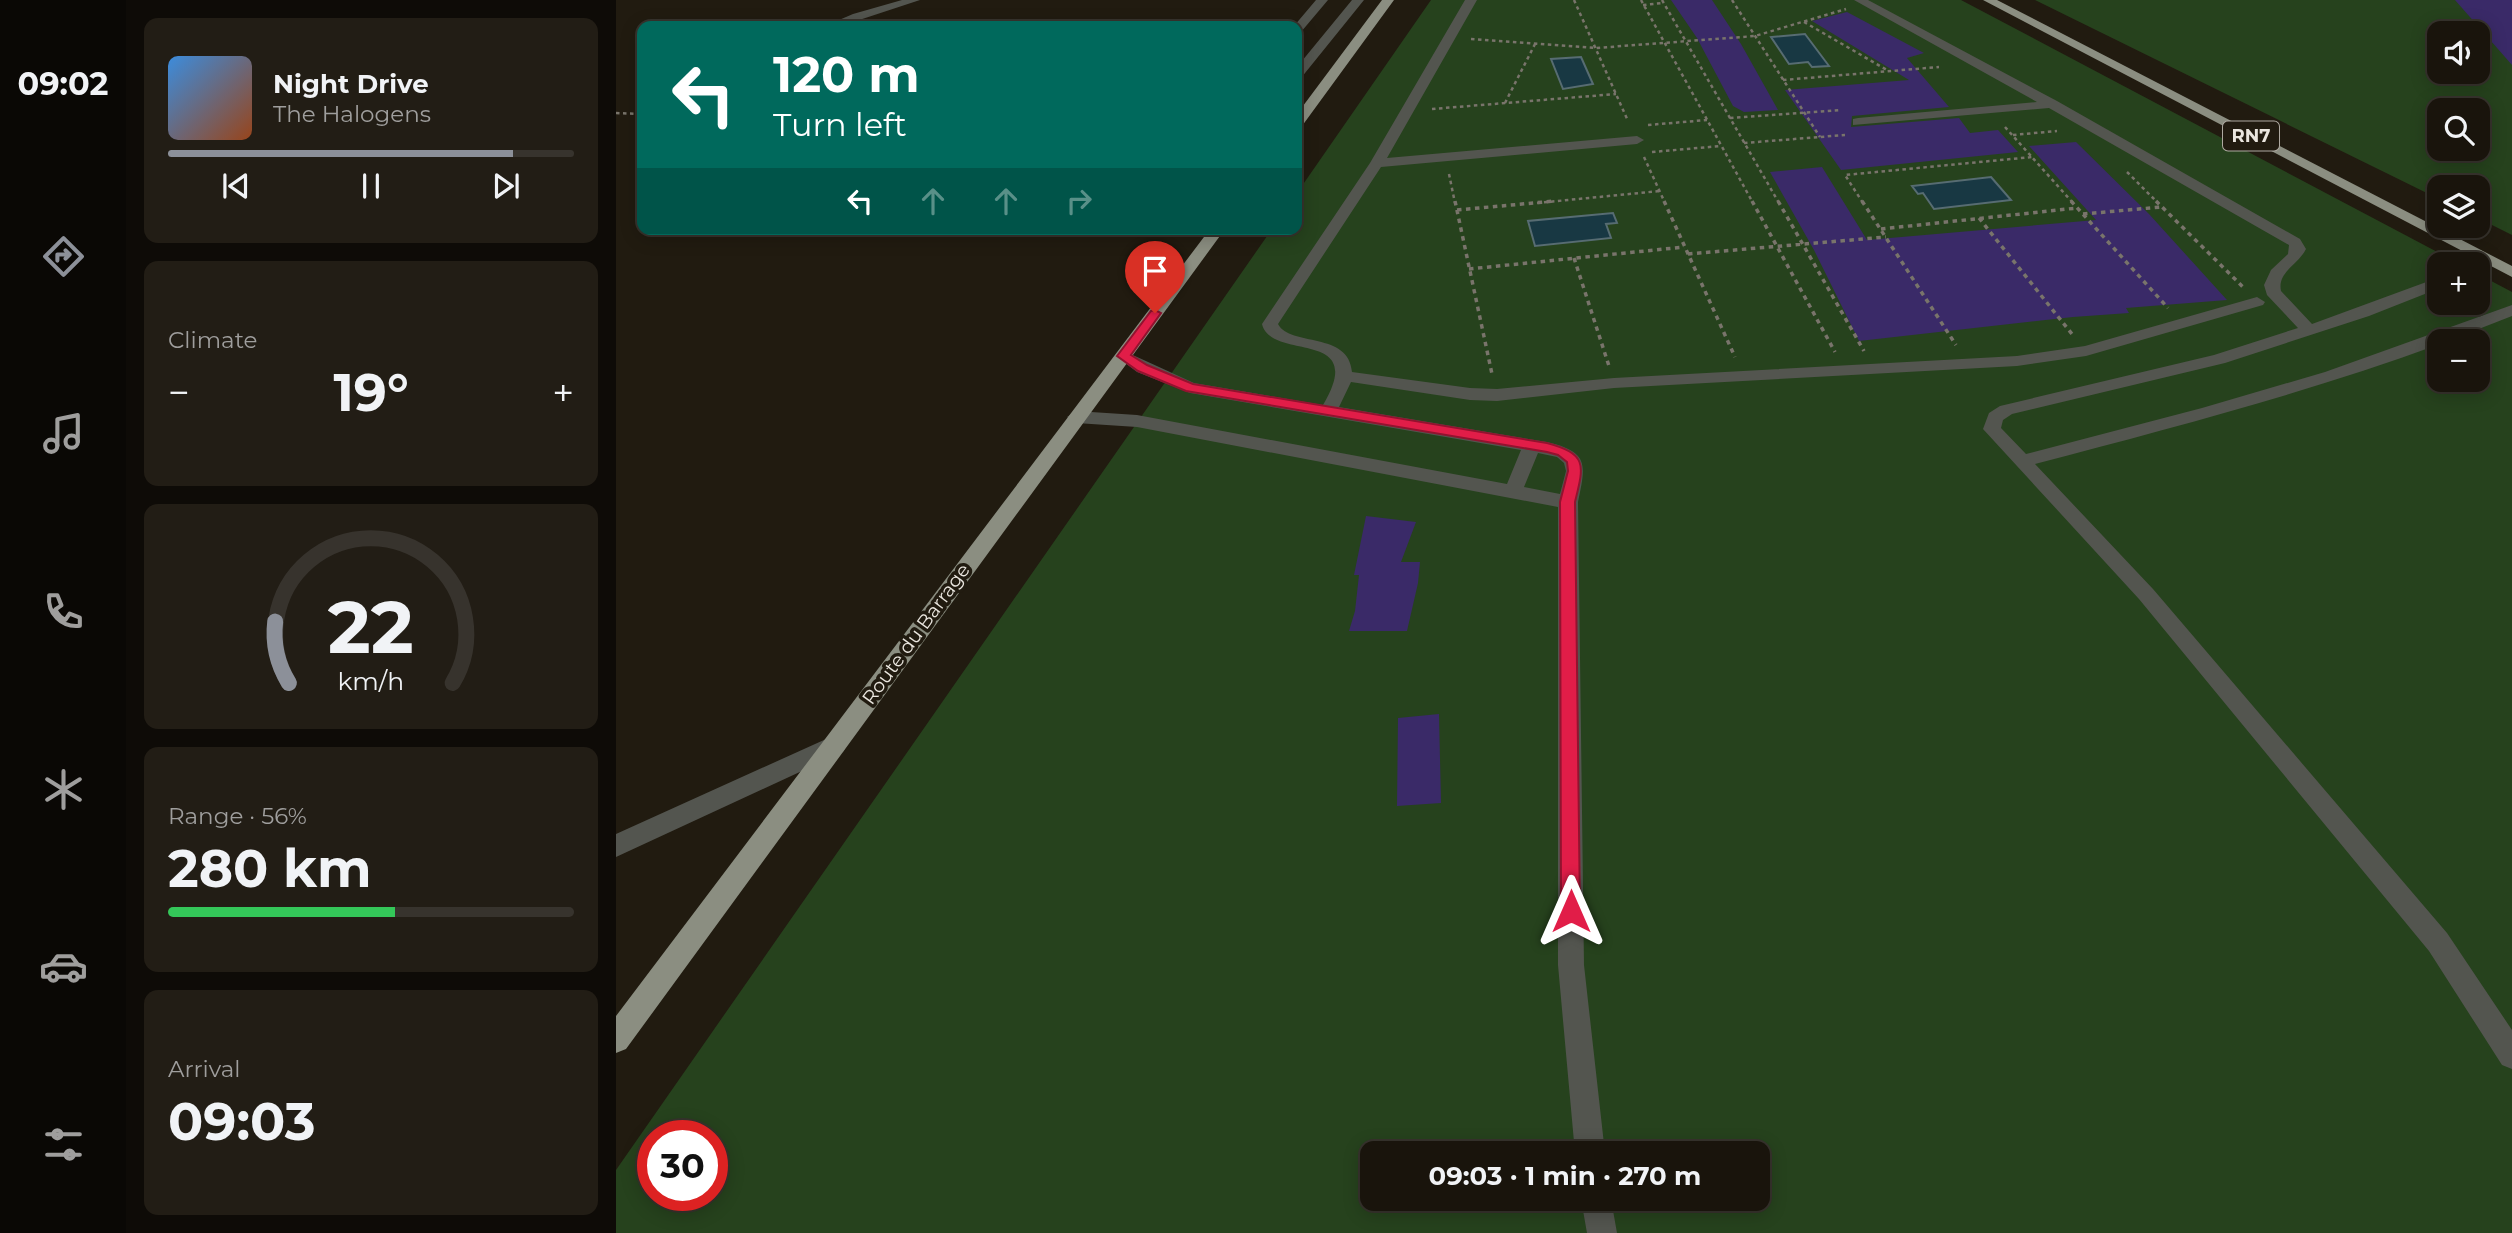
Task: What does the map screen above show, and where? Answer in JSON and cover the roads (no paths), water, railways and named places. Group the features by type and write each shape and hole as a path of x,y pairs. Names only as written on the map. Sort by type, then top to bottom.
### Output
{"main road":[{"path":"1302,116 1388,0"},
{"name":"RN7","path":"1989,0 2462,252"},
{"name":"Route du Barrage","path":"616,1039 1214,235"},
{"name":"RN7","path":"2490,266 2512,272"}],"street":[{"path":"847,21 914,0"},
{"path":"1302,24 1322,0"},
{"path":"1302,69 1358,0"},
{"path":"1327,412 1344,384 1346,367 1336,353 1277,334 1270,324 1377,163 1471,0"},
{"path":"1863,1 2052,104 2295,242 2298,249 2296,257 2276,273 2271,279 2271,286 2273,292 2309,330"},
{"path":"1858,122 2052,104"},
{"path":"1377,163 1637,140"},
{"path":"2427,287 2363,313 2219,359 2006,410 1995,417 1992,429 2146,594 2438,942 2512,1055"},
{"path":"1345,376 1470,394 1496,395 1614,383 2039,359 2086,351 2257,302"},
{"path":"2021,461 2260,399 2454,334 2512,310"},
{"path":"1124,356 1143,368 1190,388 1532,445 1563,452 1573,460 1575,471 1568,502 1571,965 1589,1141"},
{"path":"1076,417 1137,421 1568,502"},
{"path":"1513,491 1532,445"},
{"path":"616,846 835,744"},
{"path":"1599,1211 1602,1233"}],"water":[{"path":"1805,34 1829,66 1812,67 1808,62 1789,64 1771,37"},
{"path":"1581,57 1593,84 1563,89 1551,59"},
{"path":"1991,177 2011,200 1934,209 1923,193 1918,194 1912,186"},
{"path":"1613,213 1617,223 1606,224 1611,238 1535,246 1528,221"}]}
